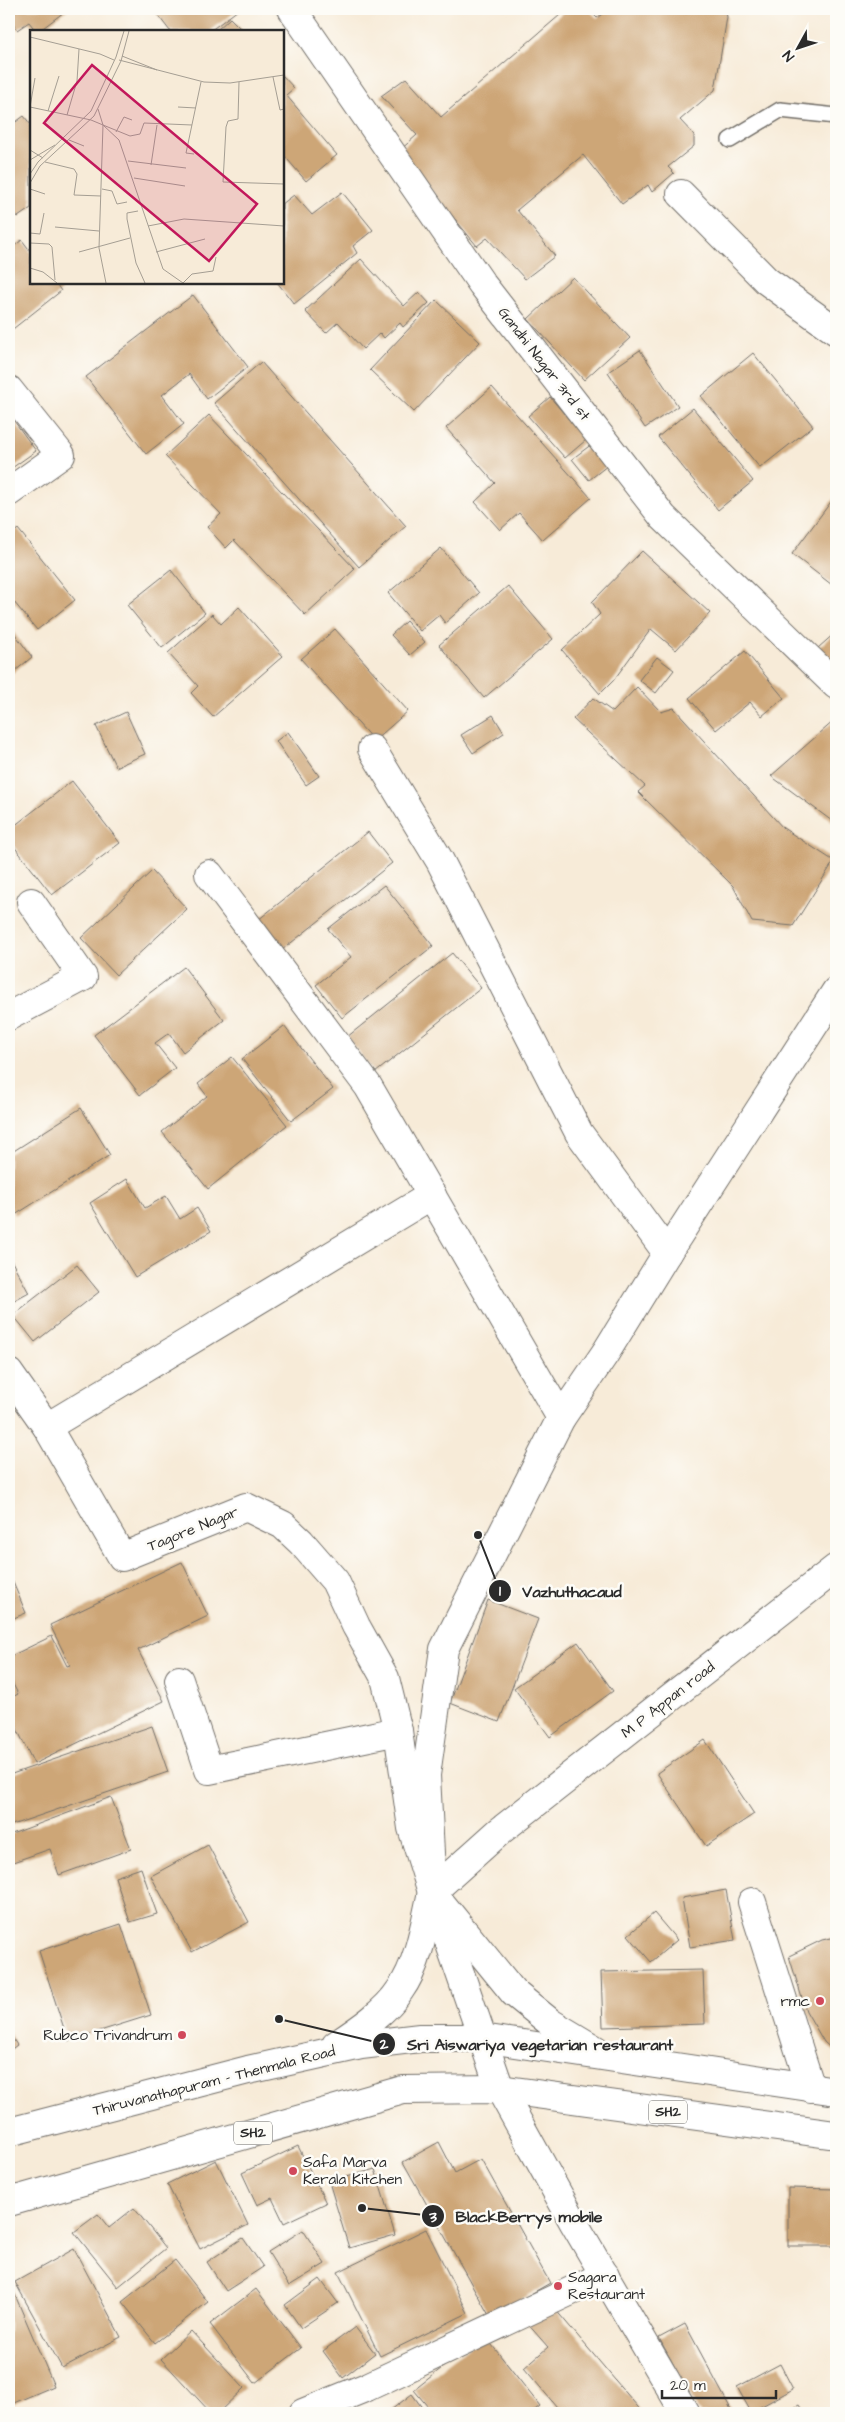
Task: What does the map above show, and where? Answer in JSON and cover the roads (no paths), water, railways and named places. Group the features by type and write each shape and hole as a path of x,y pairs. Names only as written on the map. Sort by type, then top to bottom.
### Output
{"street":[{"name":"Gandhi Nagar 3rd st","path":"292,9 482,284 663,517 836,685"},
{"path":"681,194 768,281 836,331"},
{"path":"9,390 61,455 9,492"},
{"path":"372,749 440,861 580,1133 667,1252"},
{"path":"209,874 368,1086 561,1418"},
{"path":"9,1016 83,977 30,902"},
{"path":"322,2054 366,2026 400,1990 420,1946 432,1892 426,1775 444,1649 561,1418 606,1352 667,1252 836,991"},
{"path":"47,1427 432,1195"},
{"name":"Tagore Nagar","path":"9,1373 47,1427 122,1557 246,1507 283,1525 302,1542 335,1581 356,1626 385,1678 398,1731 412,1828 432,1892"},
{"name":"M P Appan road","path":"432,1892 500,1831 836,1568"},
{"path":"179,1680 209,1770 398,1731"},
{"path":"432,1892 500,2089 574,2223 685,2413"},
{"path":"432,1892 514,1993 551,2023 606,2057"},
{"path":"752,1902 824,2090"},
{"name":"Thiruvanathapuram - Thenmala Road","path":"9,2132 248,2070 361,2045 420,2038 482,2038 824,2090"},
{"name":"SH2","path":"9,2202 404,2090 500,2089 836,2135"},
{"path":"304,2413 366,2387 605,2275"}],"lane":[{"path":"730,140 780,110 836,116"}],"place":[{"name":"Vazhuthacaud","path":"478,1535"},
{"name":"rmc","path":"820,2001"},
{"name":"Sri Aiswariya vegetarian restaurant","path":"279,2019"},
{"name":"Rubco Trivandrum","path":"182,2035"},
{"name":"Safa Marva Kerala Kitchen","path":"293,2171"},
{"name":"BlackBerrys mobile","path":"362,2208"},
{"name":"Sagara Restaurant","path":"558,2286"}]}
